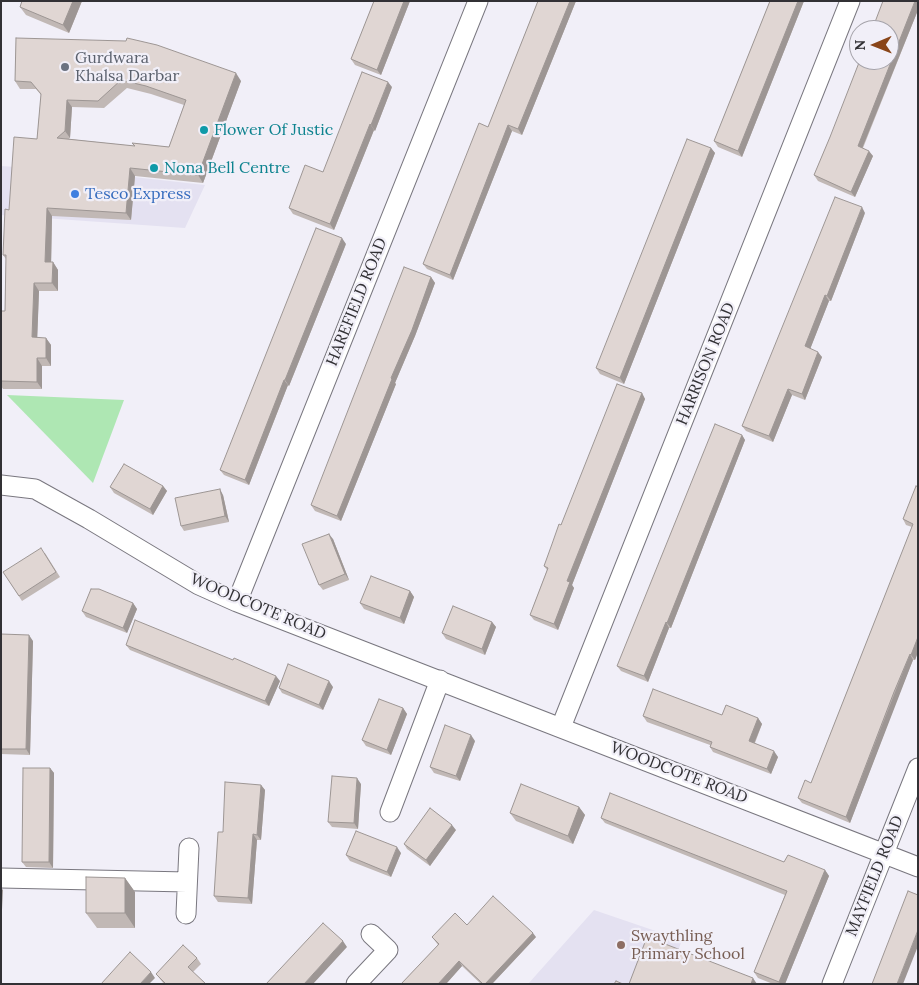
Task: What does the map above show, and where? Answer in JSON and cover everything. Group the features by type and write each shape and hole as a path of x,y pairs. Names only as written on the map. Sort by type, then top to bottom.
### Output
{"street":[{"name":"HAREFIELD ROAD","path":"237,602 478,1"},
{"name":"HARRISON ROAD","path":"561,727 850,1"},
{"name":"WOODCOTE ROAD","path":"1,484 34,489 89,519 199,585 237,602 918,867"},
{"path":"390,812 440,680"},
{"name":"MAYFIELD ROAD","path":"832,984 918,768"},
{"path":"186,914 189,848"},
{"path":"1,878 187,882"},
{"path":"356,984 388,950 371,934"}],"shaded area":[{"path":"1,166 89,172 205,185 185,228 1,215"},
{"name":"Swaythling Primary School","path":"594,910 682,940 678,951 760,984 528,984"}],"green space":[{"path":"7,395 124,400 93,483"}],"building":[{"path":"22,1 73,1 63,25 20,7"},
{"path":"374,1 404,1 377,70 351,59"},
{"path":"538,1 570,1 518,129 508,125 450,275 423,264 479,123 488,127"},
{"path":"770,1 798,1 738,151 714,141"},
{"path":"883,1 915,1 899,42 899,20 876,20"},
{"path":"16,38 126,41 127,38 157,45 236,73 198,175 130,168 126,213 47,208 45,262 53,262 52,283 34,283 32,337 46,338 46,358 37,358 37,382 1,381 1,311 5,311 6,255 3,255 5,209 9,210 14,137 37,139 41,94 31,82 15,81","holes":["121,80 146,86 186,100 169,147 132,143 135,146 57,138 65,131 67,100 98,101"]},
{"path":"856,70 888,70 858,146 869,151 851,192 814,175"},
{"path":"362,72 388,82 330,224 289,208 305,165 323,172"},
{"path":"687,139 711,148 620,378 596,368"},
{"path":"835,197 862,207 805,346 818,352 802,394 788,389 769,436 742,426"},
{"path":"316,228 342,238 245,480 220,470"},
{"path":"404,267 431,277 412,330 391,378 337,516 311,505"},
{"path":"617,384 642,393 567,581 570,582 554,624 530,615 548,568 544,566 559,524 561,525"},
{"path":"715,424 742,435 644,676 617,666"},
{"path":"124,464 163,486 150,509 110,487"},
{"path":"916,486 918,487 918,637 894,692 846,817 798,798 805,780 811,783 913,524 903,519"},
{"path":"220,489 225,516 181,526 175,498"},
{"path":"329,534 345,574 319,585 302,544"},
{"path":"41,548 56,572 19,596 3,572"},
{"path":"371,576 410,591 400,618 360,603"},
{"path":"91,589 99,589 133,603 123,628 82,611"},
{"path":"453,606 492,622 482,649 442,633"},
{"path":"135,620 276,676 265,701 126,645"},
{"path":"1,634 29,635 26,749 1,749"},
{"path":"288,664 329,681 319,705 279,688"},
{"path":"653,689 722,715 726,705 758,718 749,741 774,751 767,769 710,747 712,742 643,716"},
{"path":"379,699 403,708 387,750 362,740"},
{"path":"445,725 471,735 456,776 430,767"},
{"path":"23,768 50,768 49,862 22,862"},
{"path":"332,776 357,778 354,823 328,822"},
{"path":"225,782 261,785 257,835 253,834 248,898 214,896 218,832 223,832"},
{"path":"521,784 579,807 568,836 510,813"},
{"path":"610,793 784,862 788,855 825,870 779,982 754,972 787,891 601,818"},
{"path":"430,808 452,825 426,860 404,844"},
{"path":"356,831 397,847 387,872 346,855"},
{"path":"86,877 125,878 125,913 86,913"},
{"path":"908,891 918,895 918,930 897,984 872,984"},
{"path":"493,896 533,933 485,984 459,961 438,984 401,984 439,944 432,937 455,913 467,925"},
{"path":"323,923 343,941 304,984 266,984"},
{"path":"647,937 753,978 751,984 629,984"},
{"path":"183,945 197,958 188,967 206,984 166,984 156,974"},
{"path":"130,952 151,972 140,984 101,984"}],"place":[{"name":"Gurdwara Khalsa Darbar","path":"65,67"},
{"name":"Flower Of Justic","path":"204,130"},
{"name":"Nona Bell Centre","path":"154,168"},
{"name":"Tesco Express","path":"75,194"},
{"name":"Swaythling Primary School","path":"621,945"}]}
